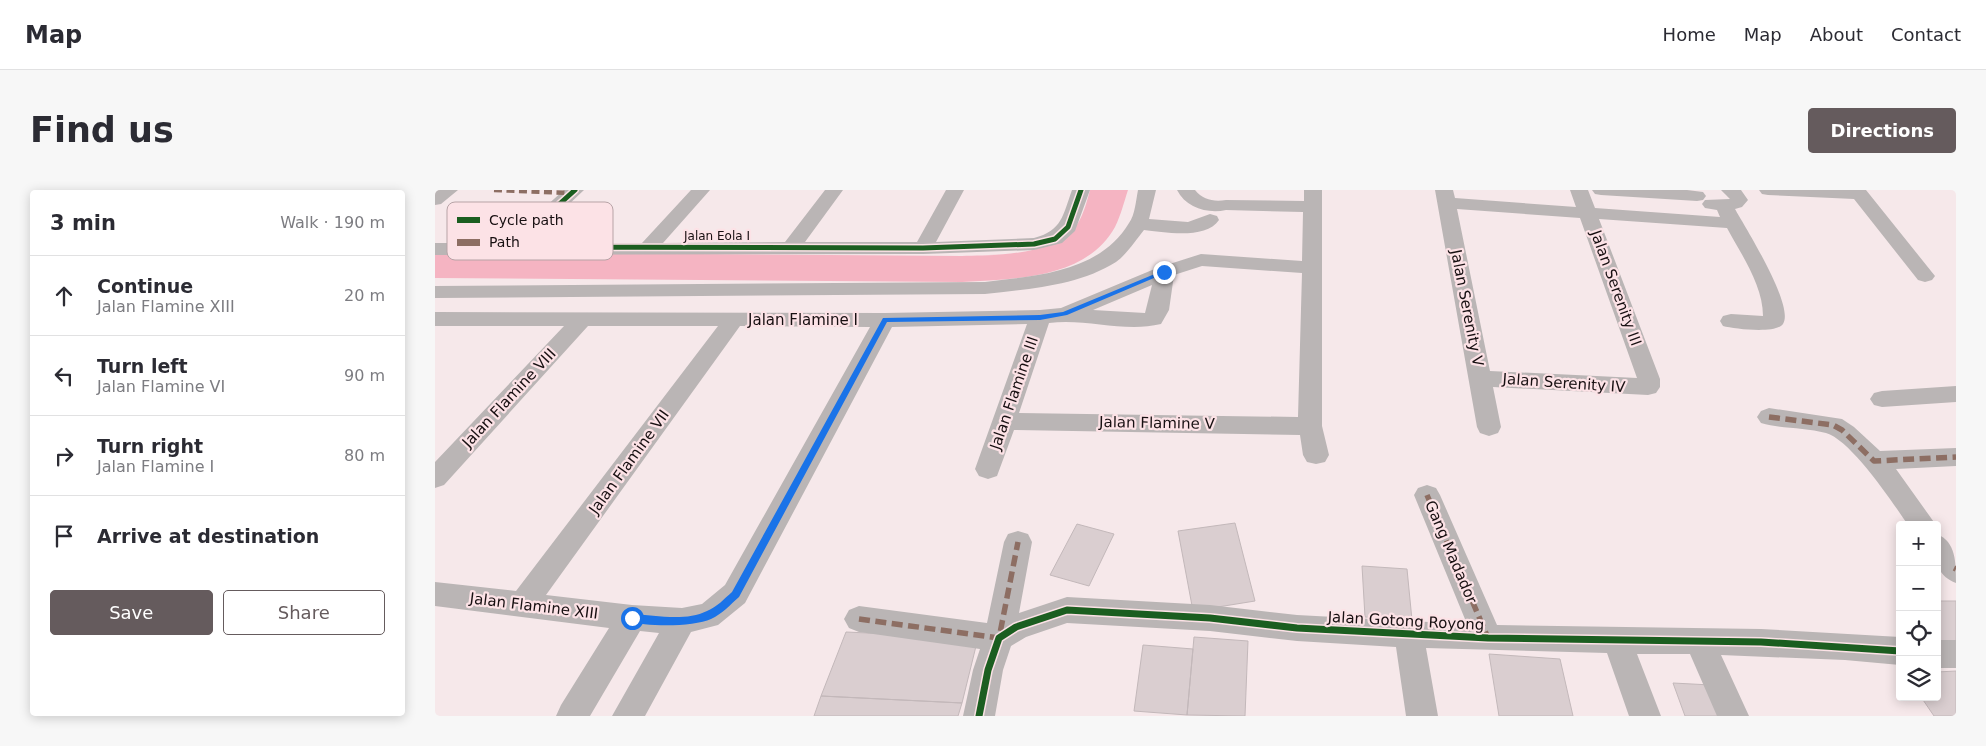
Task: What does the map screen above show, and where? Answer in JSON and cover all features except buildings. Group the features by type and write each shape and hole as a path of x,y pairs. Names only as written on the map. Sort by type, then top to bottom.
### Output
{"street":[{"path":"435,200 449,190"},
{"path":"562,202 575,190"},
{"path":"648,248 701,190"},
{"path":"792,247 834,190"},
{"path":"923,248 955,190"},
{"name":"Jalan Eola I","path":"613,248 923,248 1034,244 1055,239 1068,227 1081,190"},
{"path":"435,292 985,288 1035,282 1077,272 1110,257 1139,224 1147,190"},
{"path":"1186,190 1187,194 1212,214"},
{"name":"Jalan Serenity III","path":"1579,190 1649,379 1648,388"},
{"path":"1601,190 1697,193 1709,203 1729,206"},
{"path":"1768,190 1858,192 1925,276"},
{"path":"1445,197 1588,214 1729,206"},
{"name":"Jalan Serenity V","path":"1445,197 1489,427"},
{"path":"1139,224 1190,228 1226,205 1313,199 1310,426 1316,455"},
{"path":"1729,206 1775,308 1774,321 1769,323 1731,322"},
{"path":"1203,251 1212,214"},
{"path":"1190,228 1203,251"},
{"path":"1203,251 1312,268"},
{"name":"Jalan Flamine I","path":"435,319 885,320 1040,317 1065,314 1164,272 1203,251"},
{"path":"1065,314 1141,321 1153,318 1158,310 1164,272"},
{"name":"Jalan Flamine III","path":"988,468 1040,317"},
{"name":"Jalan Flamine VIII","path":"435,478 583,319"},
{"name":"Jalan Flamine VII","path":"523,604 734,320"},
{"name":"Jalan Flamine XIII","path":"438,599 523,604 632,618 682,621 708,616 735,594 885,320"},
{"name":"Jalan Serenity IV","path":"1480,378 1648,388"},
{"path":"1882,399 1956,394"},
{"path":"1769,417 1833,425 1842,430 1873,461 1920,521"},
{"name":"Jalan Flamine V","path":"1003,421 1310,426"},
{"path":"1873,461 1956,457"},
{"name":"Gang Madador","path":"1427,495 1488,638"},
{"path":"979,716 988,670 999,638 1017,542"},
{"path":"1941,550 1955,569"},
{"name":"Jalan Gotong Royong","path":"999,638 1016,626 1067,610 1210,618 1297,628 1488,638 1699,641 1845,646 1896,651"},
{"path":"572,716 632,618"},
{"path":"859,619 999,638"},
{"path":"628,716 682,621"},
{"path":"1409,634 1422,716"},
{"path":"1617,640 1645,716"},
{"path":"1699,641 1733,716"},
{"path":"1941,654 1956,654"}],"waterway":[{"path":"435,265 962,269 1012,266 1046,260 1076,246 1093,231 1109,190"}],"marked path":[{"path":"494,190 572,193"},
{"path":"1769,417 1833,425 1842,430 1874,461 1956,457"},
{"path":"1427,495 1488,638"},
{"path":"859,619 999,638 1018,542"}],"cycle path":[{"path":"562,202 575,190"},
{"path":"613,247 923,248 1034,244 1055,239 1068,227 1081,190"},
{"path":"979,716 988,670 999,638 1016,627 1067,610 1210,618 1297,628 1488,638 1761,642 1896,651"}],"route":[{"path":"632,618 682,621 708,616 735,594 885,320 1040,317 1065,314 1164,272"}]}
